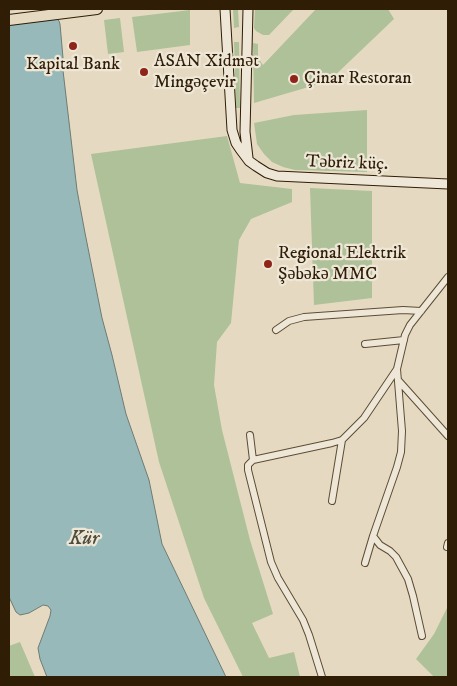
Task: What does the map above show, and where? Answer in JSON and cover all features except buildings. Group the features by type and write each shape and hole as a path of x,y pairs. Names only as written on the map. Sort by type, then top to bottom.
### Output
{"main road":[{"path":"9,14 46,9"},
{"path":"9,20 97,9"},
{"path":"225,9 232,130 236,143 249,161"},
{"path":"248,9 245,132 249,161"},
{"name":"Təbriz küç.","path":"249,161 262,170 277,176 448,184"}],"street":[{"path":"365,562 401,452 402,431 397,369 404,340 410,325 448,277"},
{"path":"276,330 289,321 304,318 403,310 421,311"},
{"path":"366,344 404,340"},
{"path":"322,677 310,635 271,562 248,465 253,460 342,440 364,418 397,369"},
{"path":"398,380 448,436"},
{"path":"250,436 253,460"},
{"path":"332,501 342,440"},
{"path":"373,536 380,545 396,557 408,579 422,636"}],"green space":[{"path":"233,9 238,9 239,27 234,28"},
{"path":"255,9 294,9 269,35 263,35 254,28"},
{"path":"316,9 388,9 394,19 329,81 254,103 253,43 258,44 258,58 263,65"},
{"path":"190,10 190,45 137,52 132,17"},
{"path":"120,18 124,52 108,54 104,20"},
{"path":"234,42 239,42 240,108 236,108"},
{"path":"367,110 367,172 295,170 283,167 272,162 257,144 254,123 294,115"},
{"path":"227,136 240,183 292,189 292,202 251,219 239,240 231,323 217,342 214,385 222,430 250,540 273,614 252,623 269,658 294,652 300,677 243,677 204,598 159,462 91,154"},
{"path":"310,188 372,191 372,298 314,305"},
{"path":"448,606 448,677 434,677 416,659 434,634"},
{"path":"20,642 35,677 9,677 9,646"}],"water":[{"name":"Kür","path":"9,9 48,9 60,24 62,62 77,190 102,318 126,414 149,480 162,544 226,677 47,677 38,648 51,610 48,606 43,605 29,613 20,615 16,612 9,597"}],"pier":[{"path":"50,9 60,18 9,25 9,11"}],"place":[{"name":"Kapital Bank","path":"73,46"},
{"name":"ASAN Xidmət Mingəçevir","path":"144,72"},
{"name":"Çinar Restoran","path":"294,79"},
{"name":"Regional Elektrik Şəbəkə MMC","path":"268,264"}]}
